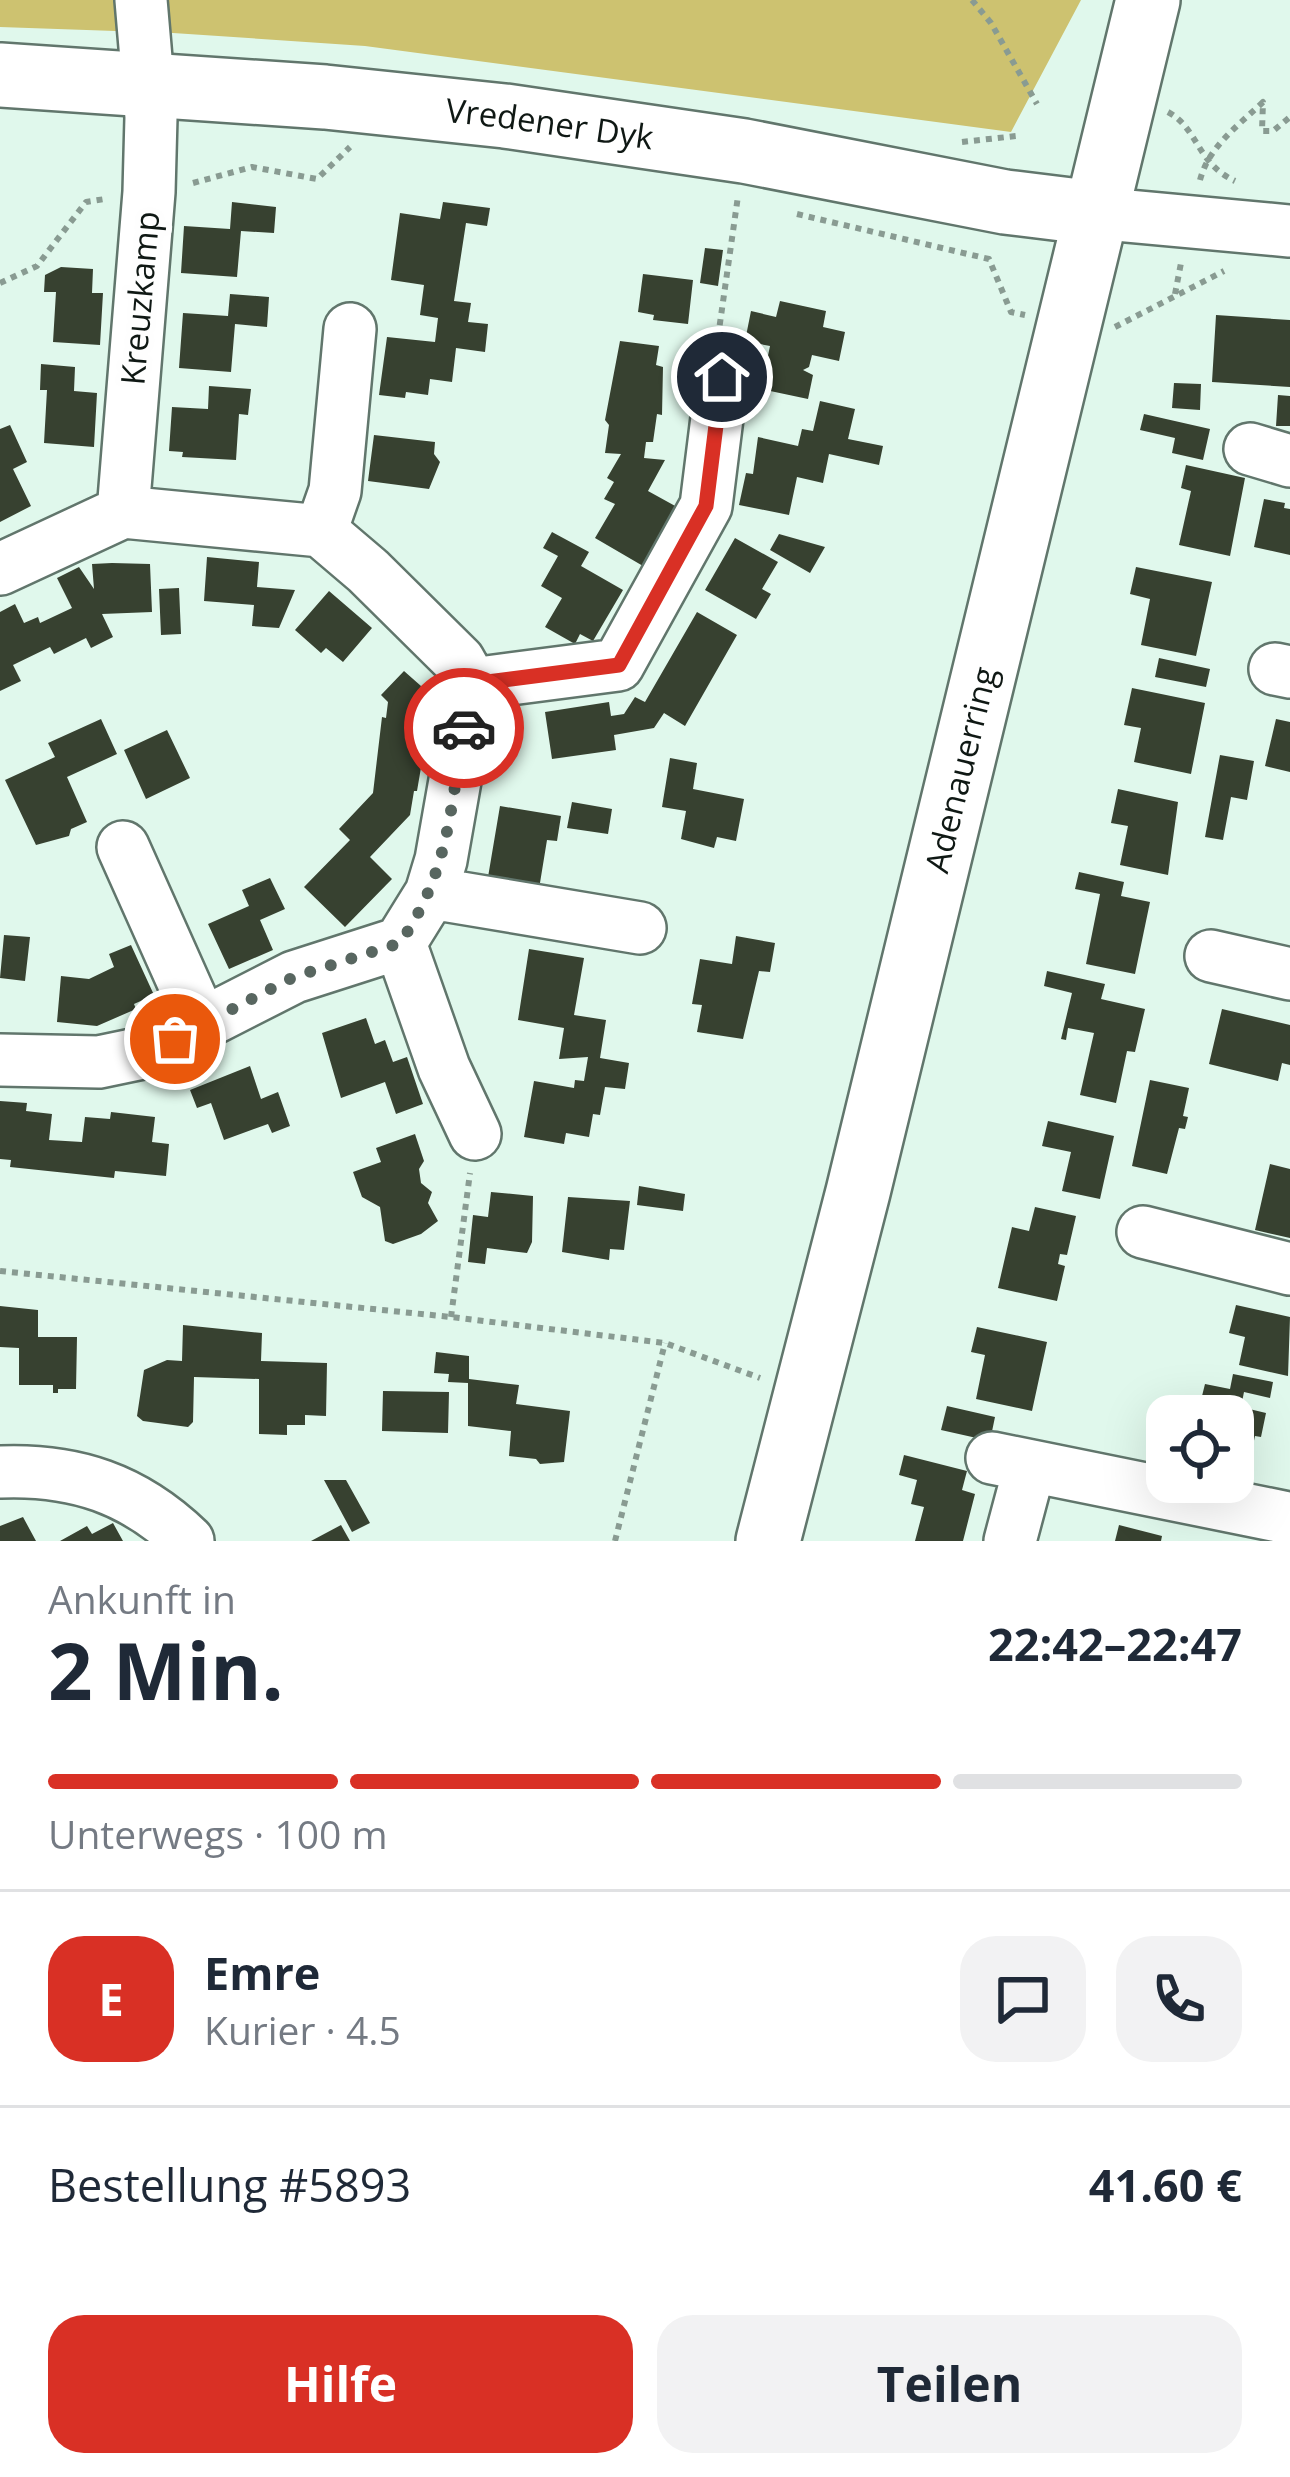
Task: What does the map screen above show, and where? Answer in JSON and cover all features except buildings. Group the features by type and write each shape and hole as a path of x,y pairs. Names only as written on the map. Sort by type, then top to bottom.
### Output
{"main road":[{"name":"Adenauerring","path":"768,1541 864,1169 1040,318 1095,213 1148,0"},
{"name":"Vredener Dyk","path":"0,75 325,97 505,116 744,151 1005,202 1095,213"}],"street":[{"name":"Kreuzkamp","path":"123,512 170,188 152,117 141,0"},
{"path":"1095,213 1290,231"},
{"path":"321,531 335,490 350,329"},
{"path":"472,684 619,665 706,506 722,377"},
{"path":"0,569 123,512 321,531 459,661 472,684 442,860 431,893 400,943 294,977 147,1052 100,1062 0,1060"},
{"path":"123,847 203,1026"},
{"path":"431,893 640,928"},
{"path":"400,943 444,1068 475,1134"},
{"path":"1211,956 1290,974"},
{"path":"1143,1232 1290,1269"},
{"path":"1010,1541 1011,1462 1287,1523"},
{"path":"0,1472 56,1472 104,1485 162,1516 188,1541"}],"path":[{"path":"972,0 991,23 1036,104"},
{"path":"1251,183 1231,180 1205,161 1263,102 1262,131 1273,131 1290,117"},
{"path":"0,283 37,266 86,202 170,188 252,167 317,179 357,140"},
{"path":"722,377 717,350 744,151"},
{"path":"989,259 1040,318 1120,328 1219,271 1243,272"},
{"path":"452,1317 475,1134"},
{"path":"0,1271 665,1343 761,1378"},
{"path":"615,1541 665,1343"}],"shaded area":[{"path":"0,0 1081,0 1011,132 365,46 0,27"}],"way so far":[{"path":"175,1039 294,977 400,943 431,893 442,860 464,728"}],"route":[{"path":"464,728 472,684 619,665 706,506 722,377"}]}
